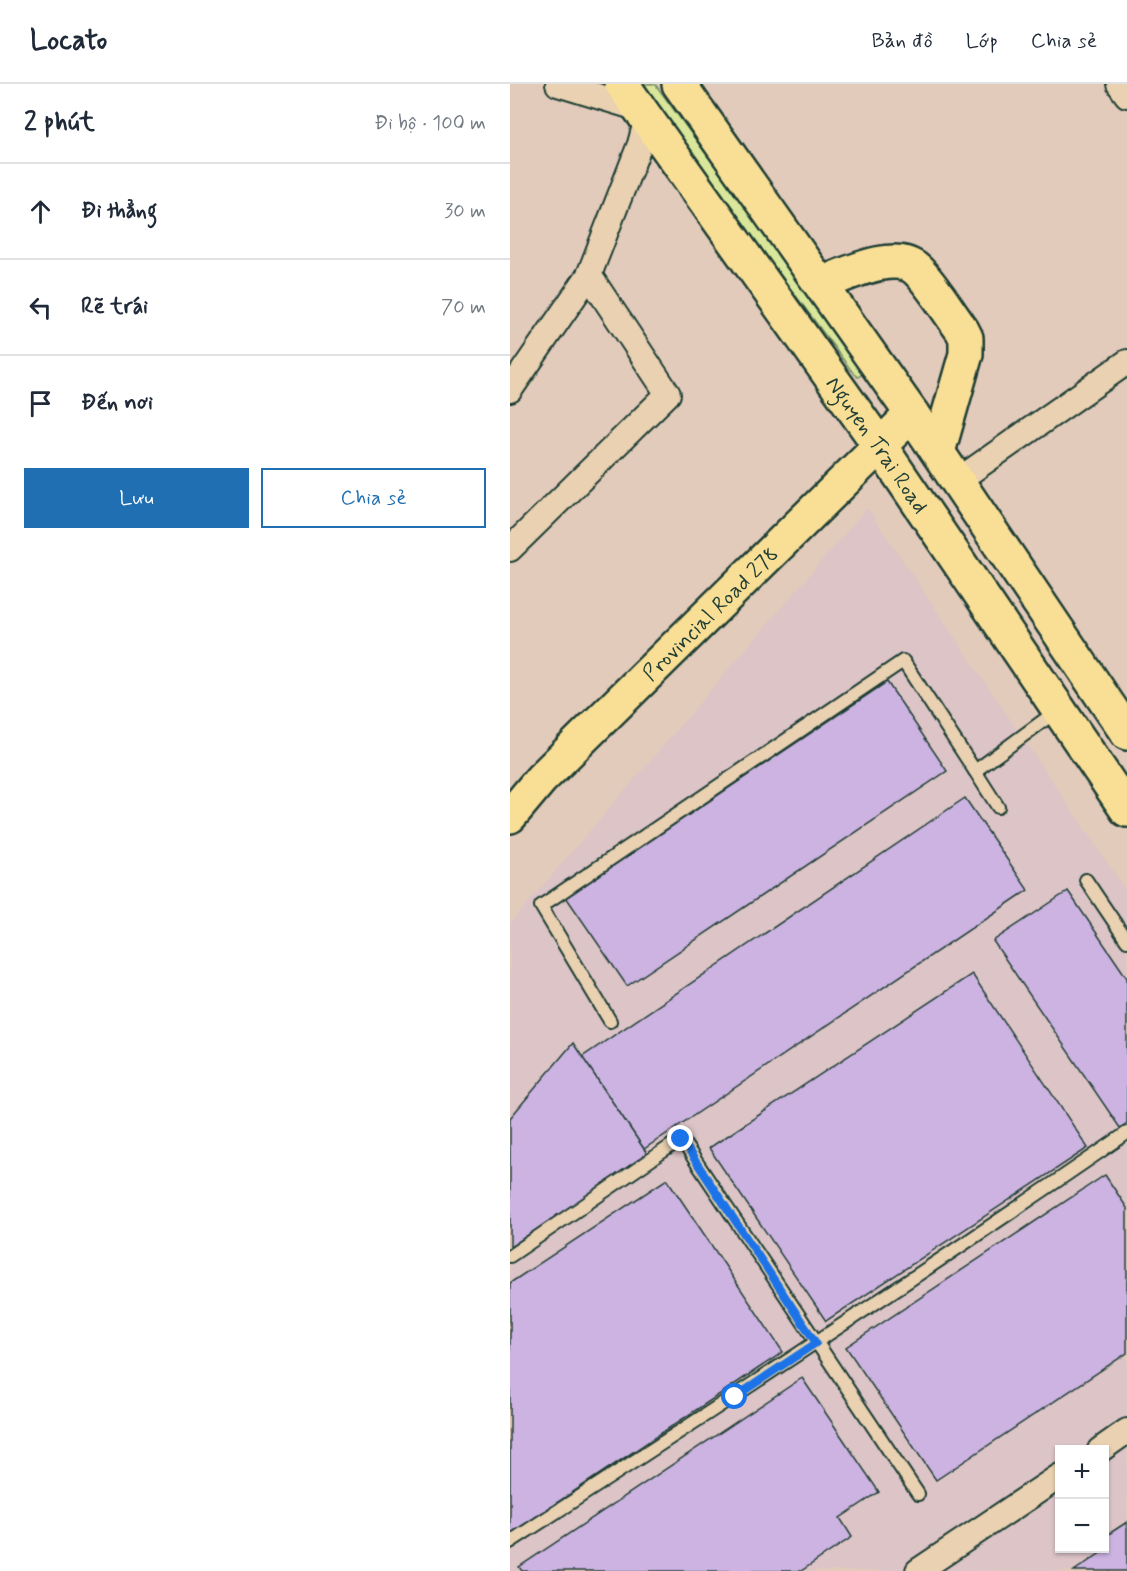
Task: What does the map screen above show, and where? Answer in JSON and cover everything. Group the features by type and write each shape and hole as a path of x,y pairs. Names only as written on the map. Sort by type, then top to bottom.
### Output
{"main road":[{"name":"Nguyen Trai Road","path":"679,84 912,414 1127,733"},
{"name":"Nguyen Trai Road","path":"636,104 880,446 1127,810"},
{"path":"821,284 863,267 891,261 904,263 917,269 962,330 966,338 966,354 938,452"},
{"name":"Provincial Road 278","path":"514,802 541,779 912,414"}],"street":[{"path":"512,386 589,275 640,144 636,104 558,84"},
{"path":"1119,84 1127,95"},
{"path":"510,549 668,394 589,275"},
{"path":"957,481 1127,362"},
{"path":"1106,1445 1127,1431"},
{"path":"918,1571 1055,1479"}],"lane":[{"path":"610,1021 541,906 903,661 998,807"},
{"path":"975,771 1059,709"},
{"path":"1086,880 1127,942"},
{"path":"510,1542 816,1343 1127,1133"},
{"path":"510,1256 681,1139 918,1494"}],"shaded area":[{"path":"867,508 1127,892 1127,1571 510,1571 510,924"}],"green space":[{"path":"639,84 655,84 863,369 861,375 858,377 854,374"}],"building":[{"path":"887,682 947,771 627,986 566,897"},
{"path":"965,798 1028,890 644,1149 582,1057"},
{"path":"1068,891 1127,978 1127,1123 1120,1128 993,941"},
{"path":"972,974 1088,1148 826,1321 709,1148"},
{"path":"573,1043 648,1155 510,1247 510,1118"},
{"path":"1105,1175 1127,1208 1127,1353 936,1480 846,1347"},
{"path":"667,1179 783,1352 510,1534 510,1283"},
{"path":"802,1378 879,1492 840,1518 852,1537 801,1571 522,1571 519,1567"},
{"path":"1127,1522 1127,1571 1074,1571 1101,1553 1109,1553 1109,1534"}],"route":[{"path":"681,1139 816,1343 735,1397"}]}
